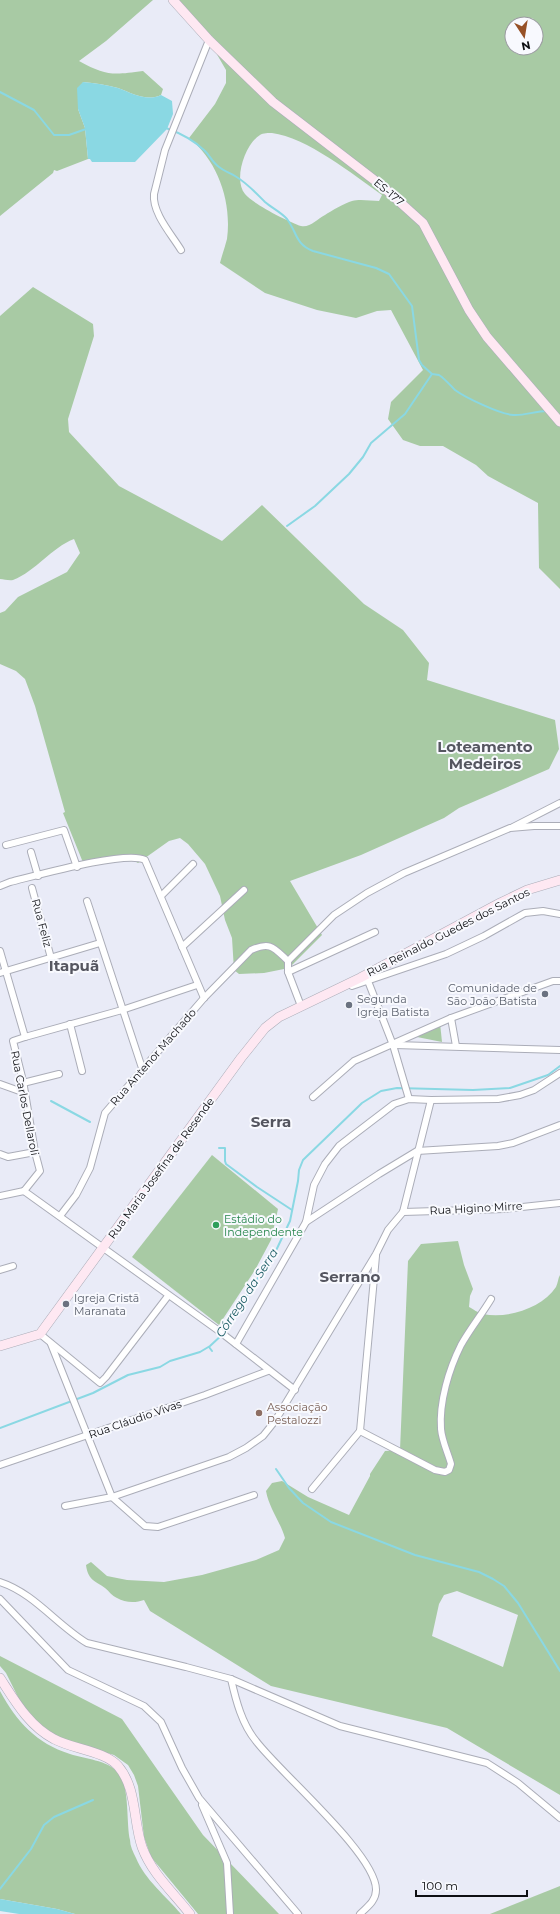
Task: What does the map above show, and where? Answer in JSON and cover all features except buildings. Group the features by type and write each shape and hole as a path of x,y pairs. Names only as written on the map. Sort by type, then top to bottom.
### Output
{"main road":[{"name":"ES-177","path":"173,0 209,40 273,102 382,186 423,223 469,310 487,337 560,422"},
{"name":"Rua Reinaldo Guedes dos Santos","path":"364,979 500,903 527,890 560,880"},
{"name":"Rua Maria Josefina de Resende","path":"40,1334 265,1028 279,1017 301,1006 328,993 364,979"},
{"path":"0,1346 40,1334"},
{"path":"0,1678 20,1708 32,1723 44,1733 68,1745 108,1759 117,1765 129,1786 138,1833 149,1863 190,1914"}],"street":[{"path":"181,250 158,212 154,194 165,150 209,40"},
{"path":"301,1006 288,972 288,961 334,915 367,893 404,873 510,828 560,803"},
{"path":"510,828 560,826"},
{"path":"6,845 64,830 77,867"},
{"path":"31,852 38,876"},
{"path":"0,886 77,867 129,857 140,857 145,860 197,985 204,998"},
{"path":"161,896 192,864"},
{"name":"Rua Feliz","path":"32,888 51,958"},
{"path":"182,947 244,890"},
{"path":"87,901 143,1071"},
{"name":"Rua Maria Josefina de Resende","path":"364,979 446,954 484,936 525,913 543,911 560,914"},
{"path":"288,972 375,932"},
{"path":"0,973 100,943"},
{"name":"Rua Antenor Machado","path":"60,1216 76,1195 90,1168 105,1113 143,1071 204,998 252,950 260,946 267,945 274,948 288,961"},
{"name":"Rua Carlos Dellaroli","path":"0,951 25,1037 12,1041 25,1092 35,1152 40,1171 24,1191"},
{"path":"364,979 393,1045 409,1099"},
{"path":"313,1097 354,1061 452,1018 553,981 560,981"},
{"path":"25,1037 122,1010 197,985"},
{"path":"452,1018 456,1046"},
{"path":"70,1024 82,1070"},
{"path":"393,1045 560,1050"},
{"path":"236,1344 306,1222 314,1185 325,1164 339,1146 394,1104 409,1099 498,1099 520,1095 534,1090 560,1073"},
{"path":"23,1083 59,1074"},
{"path":"0,1084 25,1092"},
{"path":"65,1506 112,1497 229,1457 246,1448 263,1436 294,1390 376,1254 388,1230 403,1212 417,1151 431,1100"},
{"path":"306,1222 417,1151 498,1146 513,1143 560,1126"},
{"path":"0,1154 8,1157 35,1152"},
{"path":"0,1196 24,1191 168,1296 219,1331 294,1390"},
{"name":"Rua Higino Mirre","path":"550,1203 560,1197"},
{"name":"Rua Higino Mirre","path":"403,1212 504,1209 560,1203"},
{"path":"312,1489 360,1431 376,1254"},
{"path":"0,1270 13,1266"},
{"path":"40,1334 100,1383 168,1296"},
{"path":"360,1431 435,1470 445,1472 449,1470 451,1464 442,1429 441,1417 446,1390 453,1365 462,1345 492,1299"},
{"path":"51,1344 112,1497 130,1515 145,1526 150,1527 167,1524 254,1495"},
{"name":"Rua Cláudio Vivas","path":"0,1465 88,1436 268,1371"},
{"path":"0,1582 8,1585 39,1604 76,1636 87,1643 186,1667 231,1680 340,1726 487,1763 518,1783 560,1818"},
{"path":"0,1599 68,1670 144,1706 161,1722 182,1768 199,1798 227,1863 230,1914"},
{"path":"231,1680 240,1713 255,1740 343,1834 368,1868 375,1882 375,1896 372,1902 360,1914"},
{"path":"199,1798 298,1914"}],"green space":[{"path":"0,0 153,0 106,41 79,61 103,72 117,74 143,71 163,89 161,95 150,98 114,87 83,82 78,109 85,128 88,159 57,171 54,170 53,173 0,216"},
{"path":"169,0 560,0 560,589 539,568 538,503 488,476 476,465 443,446 420,446 403,440 388,419 391,402 423,370 391,310 377,311 356,318 317,310 265,293 220,263 227,239 228,225 225,197 221,183 208,158 189,138 215,104 226,83 226,70 215,51","holes":["272,133 285,136 314,149 344,168 382,195 379,201 362,200 346,203 307,226 301,226 288,221 255,203 245,194 240,180 242,163 245,154 261,134"]},
{"path":"33,287 93,324 94,336 68,419 69,432 119,486 222,541 262,505 364,604 403,630 429,663 427,680 555,720 559,749 549,769 459,808 444,818 361,855 290,881 322,935 289,968 264,973 239,974 234,970 232,938 225,920 220,896 205,864 188,844 180,838 169,841 138,863 131,859 84,865 63,813 65,812 35,706 25,679 16,671 0,664 0,613 5,611 18,597 67,572 80,553 74,539 58,548 21,576 13,580 0,579 0,316"},
{"path":"440,1023 442,1042 407,1035"},
{"name":"Estádio do Independente","path":"212,1155 278,1209 271,1240 255,1270 219,1325 132,1257"},
{"path":"458,1241 464,1265 473,1289 470,1296 469,1307 483,1314 503,1315 524,1310 533,1306 550,1294 556,1287 560,1275 560,1795 447,1728 271,1686 150,1611 144,1600 138,1602 123,1601 112,1595 88,1574 86,1565 91,1562 107,1576 127,1580 164,1582 202,1575 256,1560 279,1550 285,1538 267,1497 266,1491 272,1483 282,1481 308,1497 349,1515 370,1474 385,1451 400,1450 408,1261 421,1244","holes":["457,1591 518,1615 503,1667 432,1636 439,1604 444,1595"]},
{"path":"0,1656 122,1719 203,1835 279,1914 198,1914 151,1857 144,1837 138,1786 128,1765 114,1755 65,1741 40,1726 20,1701 6,1673 0,1666"},
{"path":"0,1691 6,1702 21,1722 47,1744 70,1754 102,1762 118,1772 122,1778 126,1795 129,1833 133,1851 145,1874 181,1914 75,1914 57,1909 0,1899"},
{"path":"560,1886 560,1914 490,1914"}],"water":[{"path":"83,82 114,87 150,98 161,95 172,101 173,114 167,129 135,162 92,162 88,159 85,128 78,109 77,88"},
{"path":"0,1899 57,1909 75,1914 19,1914 0,1911"}],"waterway":[{"path":"0,92 34,110 54,135 69,135 86,129"},
{"path":"166,128 192,140 223,170 235,176 251,188 265,202 282,214 287,219 297,237 307,248 313,251 376,268 389,274 412,306 419,360 422,365 432,374 439,375 455,390 467,397 500,412 517,415 547,411"},
{"path":"287,526 315,506 349,474 363,457 371,443 405,414 432,374"},
{"name":"Córrego da Serra","path":"0,1428 93,1393 128,1375 160,1367 170,1361 200,1352 210,1346 224,1333 255,1282 272,1259 290,1221 299,1170 303,1160 362,1103 381,1091 397,1088 473,1090 510,1088 548,1075 560,1066"},
{"path":"51,1101 90,1122"},
{"path":"219,1148 225,1148 226,1164 292,1210"},
{"name":"Córrego da Serra","path":"209,1347 212,1351"},
{"path":"276,1469 289,1488 303,1503 331,1522 415,1555 479,1572 504,1586 518,1603 560,1671"},
{"path":"0,1889 31,1849 44,1825 54,1817 93,1800"}],"place":[{"name":"Comunidade de São João Batista","path":"545,994"},
{"name":"Segunda Igreja Batista","path":"349,1005"},
{"name":"Estádio do Independente","path":"216,1225"},
{"name":"Igreja Cristã Maranata","path":"66,1304"},
{"name":"Associação Pestalozzi","path":"259,1413"}],"district":[{"name":"Loteamento Medeiros","path":"485,756"},
{"name":"Itapuã","path":"74,966"},
{"name":"Serra","path":"271,1122"},
{"name":"Serrano","path":"350,1277"}]}
